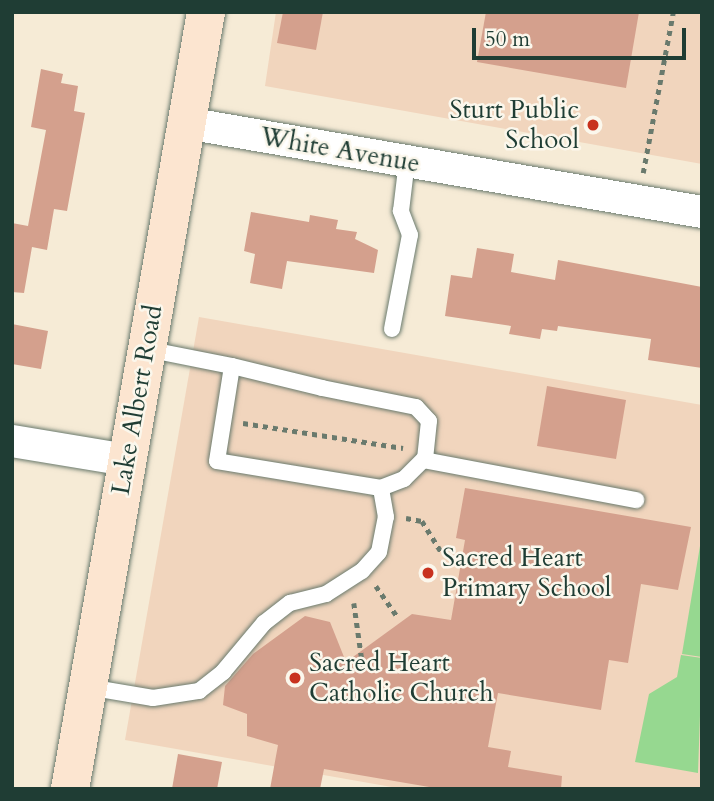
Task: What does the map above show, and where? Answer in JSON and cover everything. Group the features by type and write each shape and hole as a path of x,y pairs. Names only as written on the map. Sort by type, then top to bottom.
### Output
{"main road":[{"name":"Lake Albert Road","path":"70,789 206,12"}],"street":[{"name":"White Avenue","path":"186,124 702,212"},
{"path":"12,441 127,460"}],"lane":[{"path":"392,329 410,235 401,211 407,161"},
{"path":"146,349 232,366 416,407 429,421 430,442 424,460 404,479 381,488 217,461 232,366"},
{"path":"424,460 636,500"},
{"path":"88,687 153,698 199,691 223,672 272,616 290,603 327,594 362,571 379,552 386,517 381,488"}],"path":[{"path":"638,201 673,12"},
{"path":"402,517 422,521 441,552"},
{"path":"372,579 397,616"}],"shaded area":[{"name":"Sturt Public School","path":"276,12 702,12 702,164 265,86"},
{"name":"Sacred Heart Primary School","path":"199,317 702,405 702,789 403,789 125,740"}],"green space":[{"path":"702,534 702,657 682,654"},
{"path":"681,655 702,658 698,773 635,762 649,694 677,677"}],"building":[{"path":"283,12 323,12 316,50 277,43"},
{"path":"486,12 639,12 626,88 477,62"},
{"path":"41,69 63,74 61,83 78,86 74,111 85,113 67,211 54,209 47,250 32,247 24,293 12,292 12,223 28,226 46,130 31,127"},
{"path":"251,212 309,222 310,215 338,220 336,229 357,232 355,239 378,250 374,273 287,261 282,289 250,283 255,254 244,251"},
{"path":"477,248 514,254 511,272 555,280 558,260 702,287 702,368 648,360 651,339 558,326 557,331 542,329 540,339 509,334 511,326 445,316 451,275 472,278"},
{"path":"12,324 48,331 41,369 12,364"},
{"path":"547,386 626,400 616,459 537,446"},
{"path":"465,488 691,527 678,590 641,584 628,663 609,660 601,710 498,693 488,747 511,751 508,767 562,776 561,789 441,789 324,769 320,789 270,789 278,745 247,736 247,714 223,705 225,686 253,654 305,616 330,622 346,662 412,614 451,620 465,540 456,538"},
{"path":"178,754 222,762 217,789 172,789"}],"place":[{"name":"Sturt Public School","path":"593,125"},
{"name":"Sacred Heart Primary School","path":"428,573"},
{"name":"Sacred Heart Catholic Church","path":"295,678"}]}
